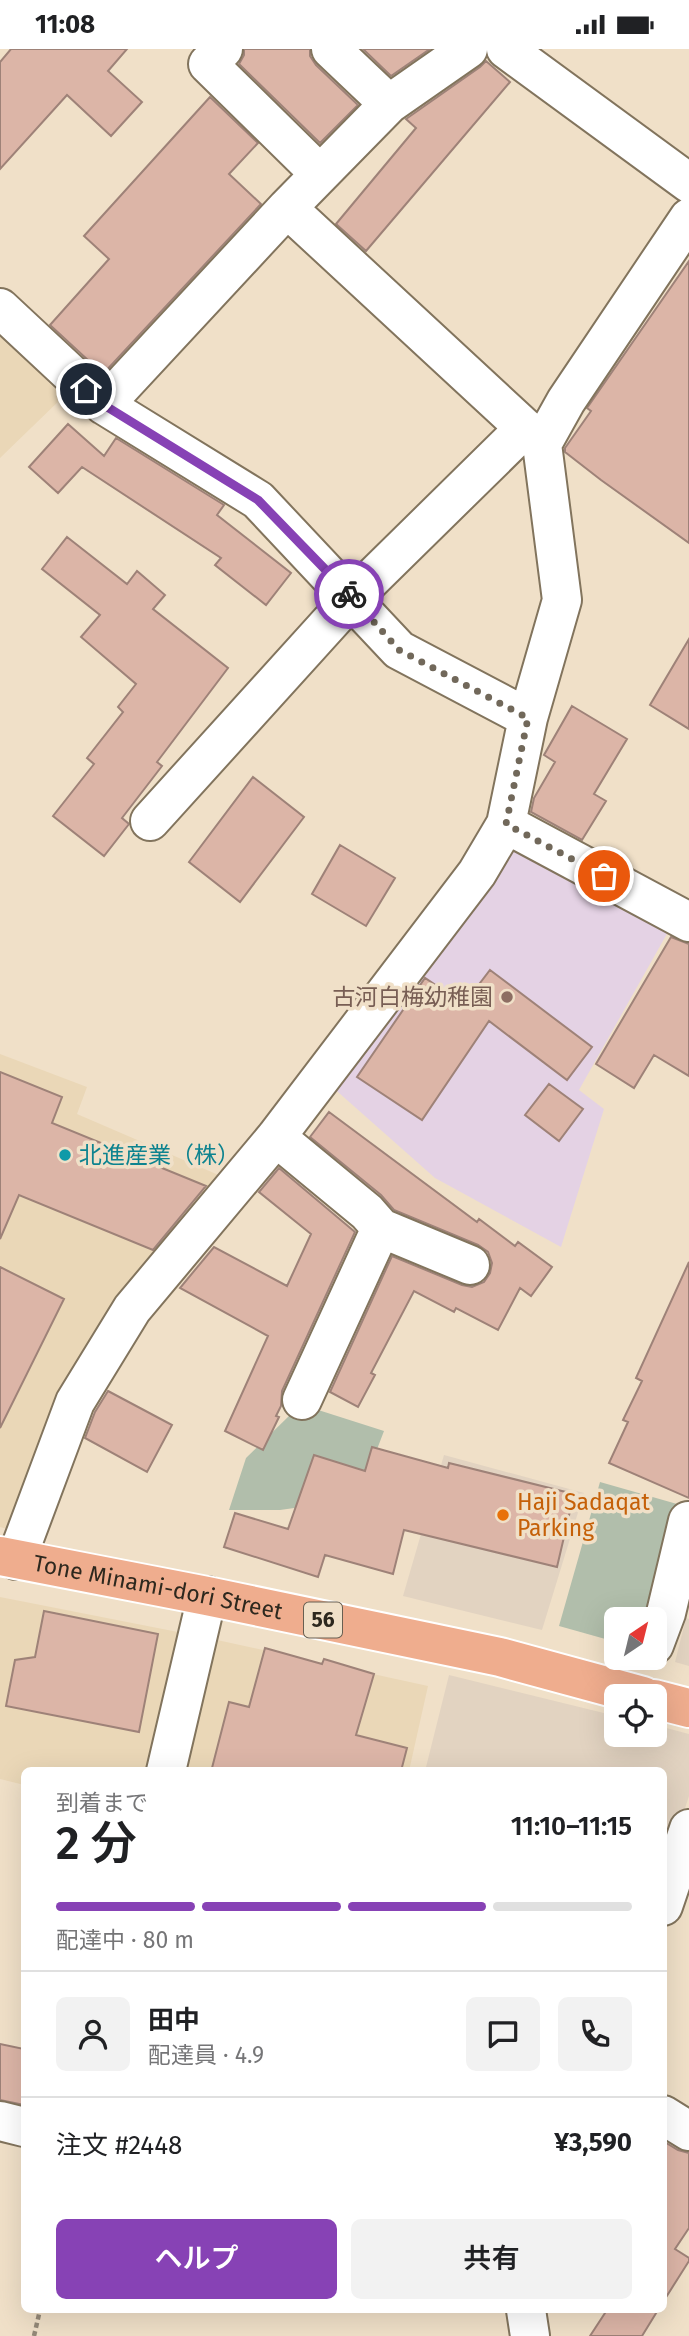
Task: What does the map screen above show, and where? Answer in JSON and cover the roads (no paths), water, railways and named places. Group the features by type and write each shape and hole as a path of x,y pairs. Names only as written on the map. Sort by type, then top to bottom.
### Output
{"main road":[{"name":"Tone Minami-dori Street","path":"8,1558 500,1657 604,1685"},
{"name":"Tone Minami-dori Street","path":"667,1702 689,1708"}],"street":[{"path":"223,49 208,64 320,174"},
{"path":"331,49 389,104"},
{"path":"104,405 287,208 389,104 468,49"},
{"path":"506,49 689,183"},
{"path":"8,1558 75,1402 132,1309 276,1137 477,873 506,824 528,718 562,600 534,436 287,208"},
{"path":"150,821 352,597 534,436 566,401 689,218"},
{"path":"0,308 104,405 258,500 399,650 528,718"},
{"path":"506,824 689,922"},
{"path":"276,1137 367,1212 381,1228 470,1265"},
{"path":"302,1400 381,1228"},
{"path":"667,1609 688,1521"},
{"path":"167,1767 207,1596"},
{"path":"667,1894 689,1829"},
{"path":"667,2117 689,2131"},
{"path":"0,2121 21,2126"},
{"path":"527,2313 530,2336"}],"place":[{"name":"古河白梅幼稚園","path":"507,997"},
{"name":"北進産業（株）","path":"65,1155"},
{"name":"Haji Sadaqat Parking","path":"503,1515"}]}
